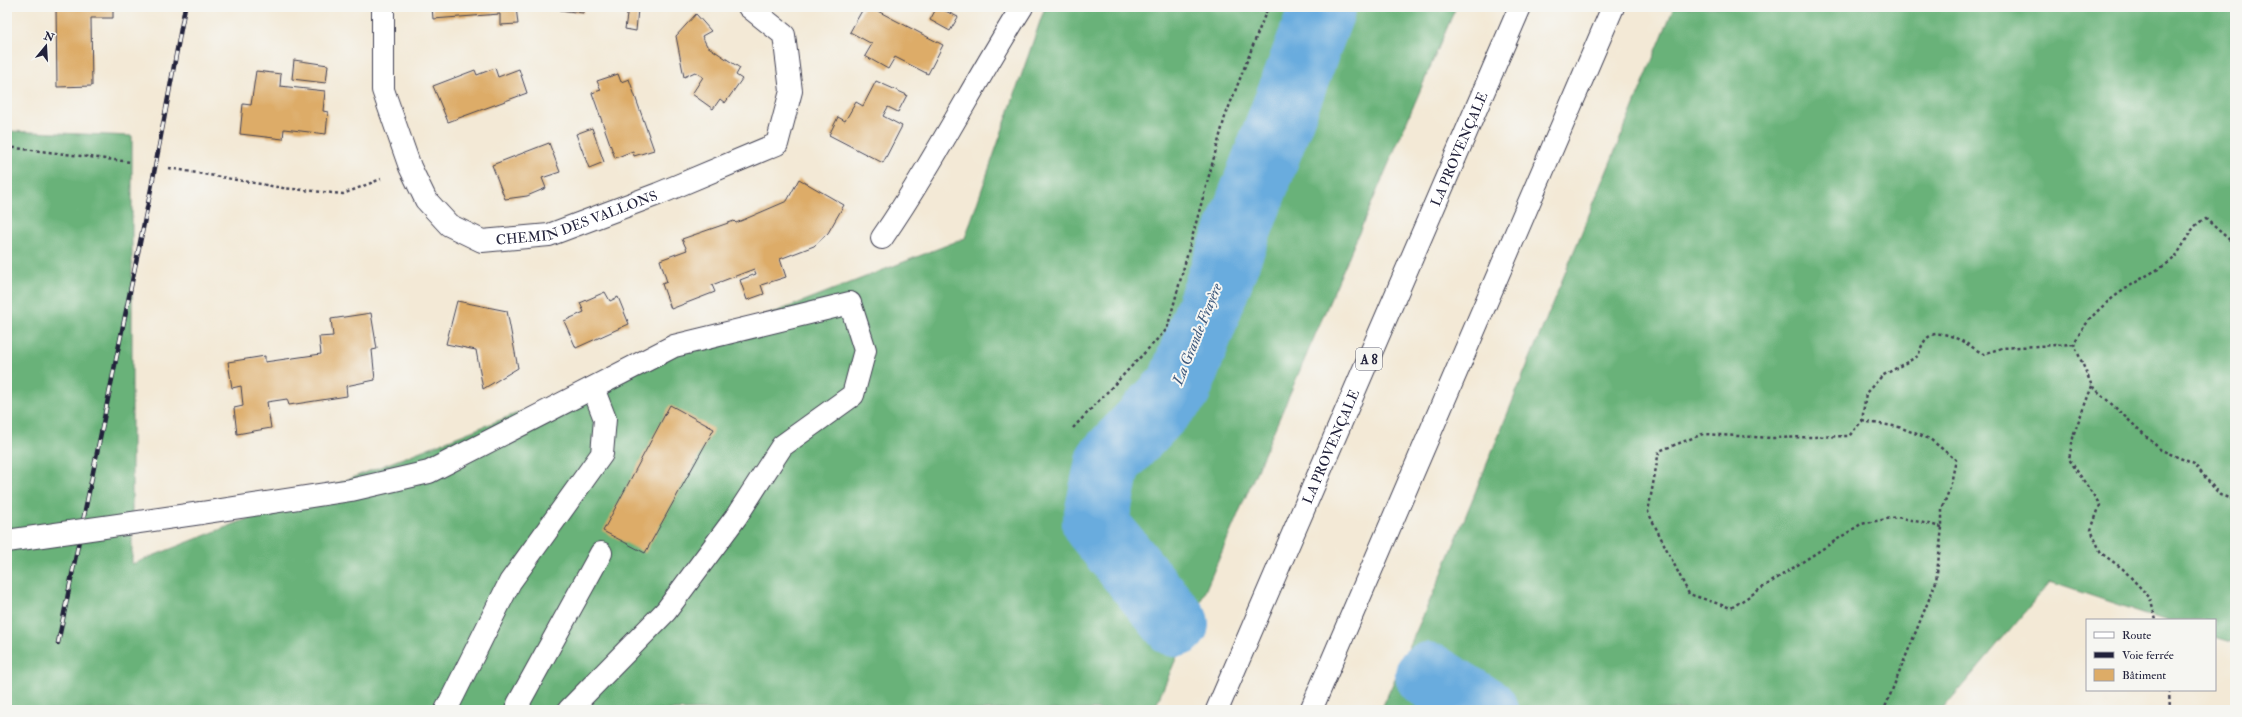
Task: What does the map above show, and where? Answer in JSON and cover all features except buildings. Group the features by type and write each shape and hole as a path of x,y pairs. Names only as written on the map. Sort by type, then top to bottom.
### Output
{"main road":[{"name":"CHEMIN DES VALLONS","path":"383,7 383,90 410,167 426,200 449,225 482,241 549,235 658,194 777,144 791,91 784,35 749,7"},
{"path":"882,238 915,190 991,57 1022,7"},
{"name":"LA PROVENÇALE","path":"1217,710 1520,7"},
{"path":"1312,710 1614,7"},
{"path":"7,541 351,490 429,472 674,346 850,303 865,350 853,395 782,446 736,517 666,611 568,710"},
{"path":"446,710 510,582 602,454 605,418 593,388"},
{"path":"521,710 518,704 602,553"}],"path":[{"path":"1073,428 1167,329 1225,117 1268,7"},
{"path":"7,147 131,162"},
{"path":"170,168 283,188 343,194 410,167"},
{"path":"2235,242 2232,242 2206,219 2199,222 2173,259 2128,286 2095,312 2082,328 2074,344 2092,386 2161,450 2194,464 2220,495 2235,500"},
{"path":"1942,527 1897,517 1861,524 1731,608 1689,594 1648,512 1659,451 1703,434 1772,438 1849,436 1862,421 1866,394 1882,376 1918,356 1924,340 1935,334 1954,336 1983,354 2002,348 2031,348 2074,344"},
{"path":"2092,386 2074,433 2069,459 2089,486 2100,505 2091,530 2101,553 2123,570 2150,598 2156,619"},
{"path":"1862,421 1899,427 1930,439 1956,460 1950,488 1942,508 1942,527 1936,582 1884,710"},
{"path":"2169,691 2170,710"}],"green space":[{"path":"1045,7 1456,7 1154,710 7,710 7,131 132,136 132,564 965,238"},
{"path":"1674,7 2235,7 2235,643 2216,637 2216,619 2161,619 2050,582 1942,710 1381,710 1443,571"}],"waterway":[{"name":"La Grande Frayère","path":"1176,624 1095,524 1108,462 1179,387 1323,7"},
{"name":"La Grande Frayère","path":"1428,675 1485,710"}],"railway":[{"path":"58,643 151,189 185,7"}]}
